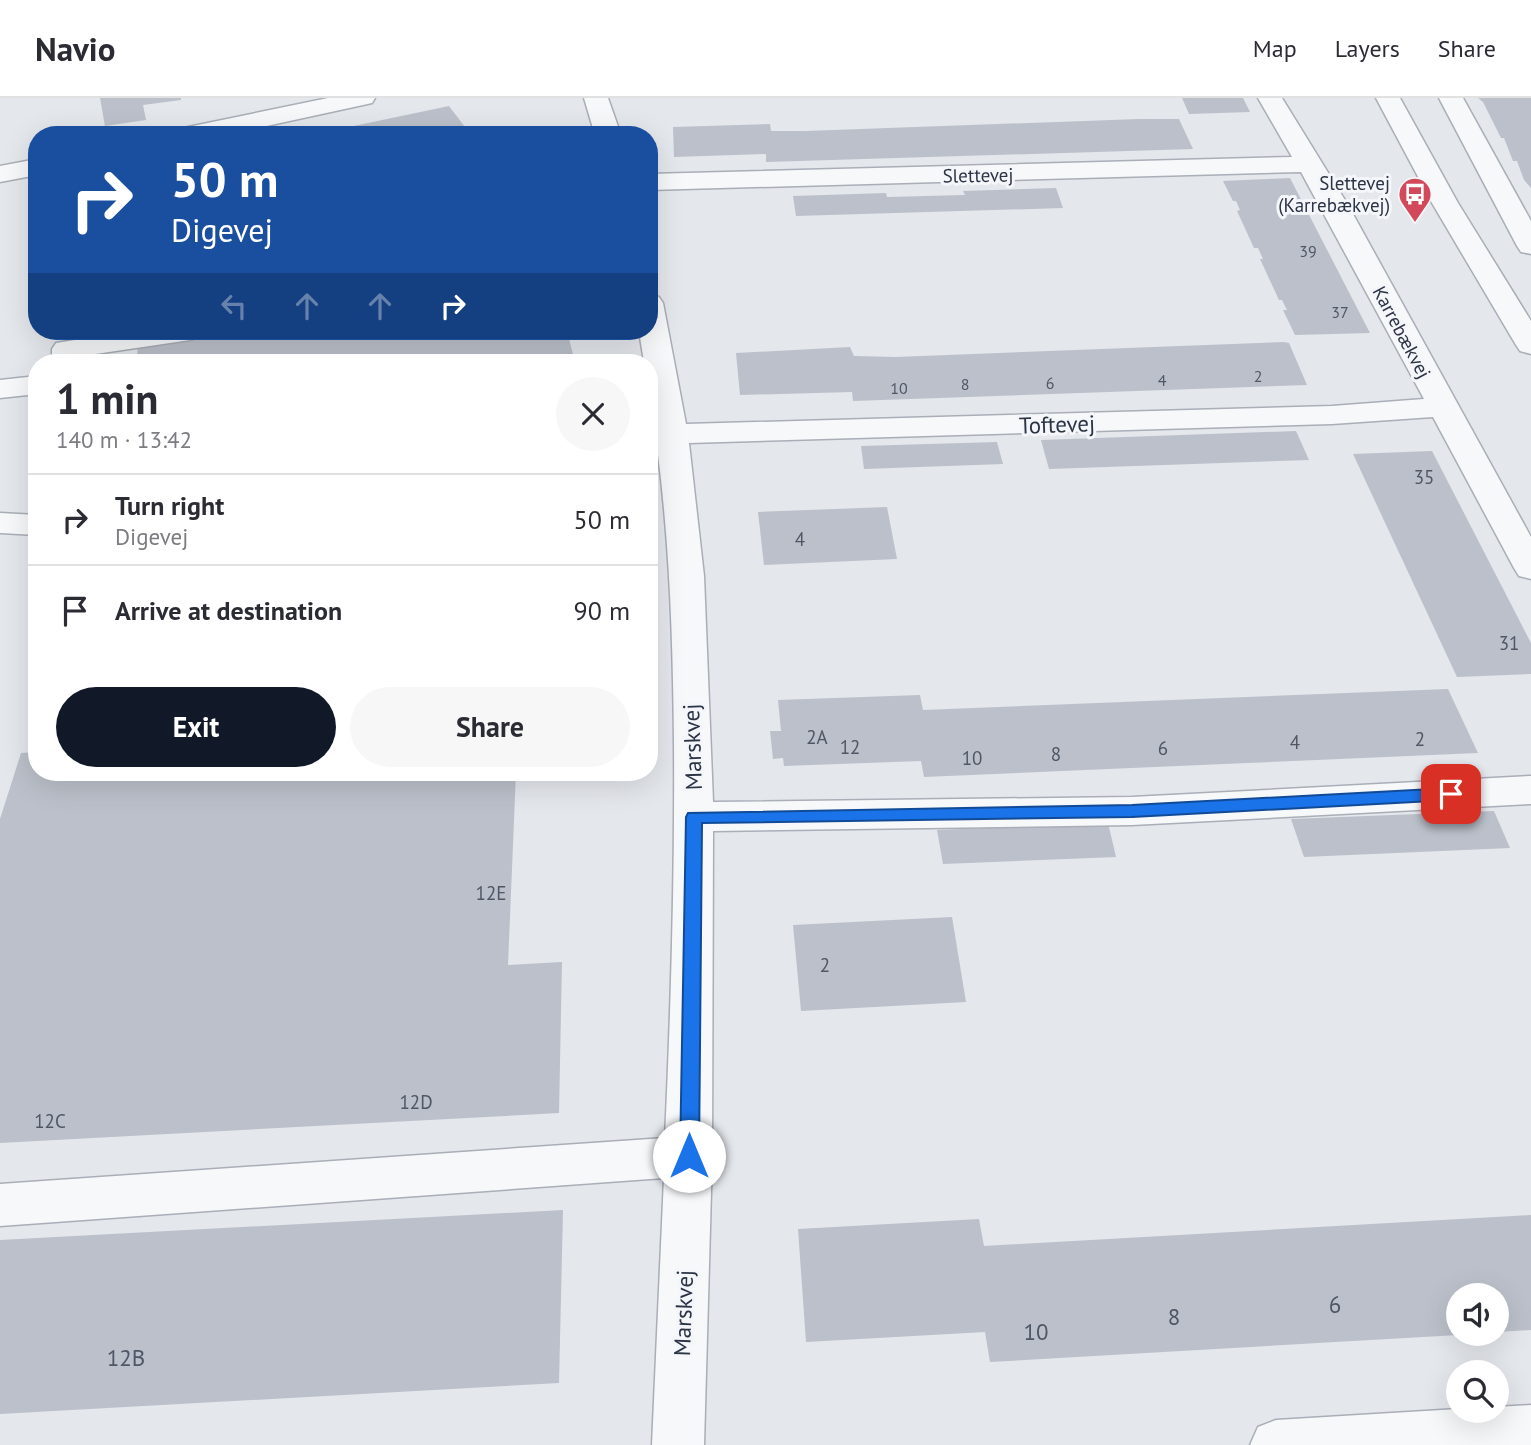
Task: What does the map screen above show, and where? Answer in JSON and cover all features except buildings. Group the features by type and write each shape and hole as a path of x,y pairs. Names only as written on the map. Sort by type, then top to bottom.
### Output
{"street":[{"path":"228,98 236,125"},
{"path":"231,126 313,103 363,98"},
{"path":"596,98 605,126"},
{"name":"Karrebækvej","path":"1270,98 1334,205 1531,568"},
{"path":"1388,98 1445,203 1531,345"},
{"path":"1451,98 1528,236"},
{"name":"Slettevej","path":"658,182 1054,173 1307,163"},
{"path":"0,174 28,168"},
{"path":"67,354 67,349 128,340"},
{"path":"0,389 28,386"},
{"name":"Toftevej","path":"660,436 1319,416 1442,407"},
{"name":"Marskvej","path":"658,412 660,436 687,574 694,817 689,1156 678,1445"},
{"path":"0,523 28,524"},
{"path":"694,817 1132,811 1531,790"},
{"path":"0,1205 689,1156"},
{"path":"1276,1445 1531,1430"}],"place":[{"name":"Slettevej (Karrebækvej)","path":"1415,224"}],"route":[{"path":"689,1156 694,817 1132,811 1451,794"}]}
